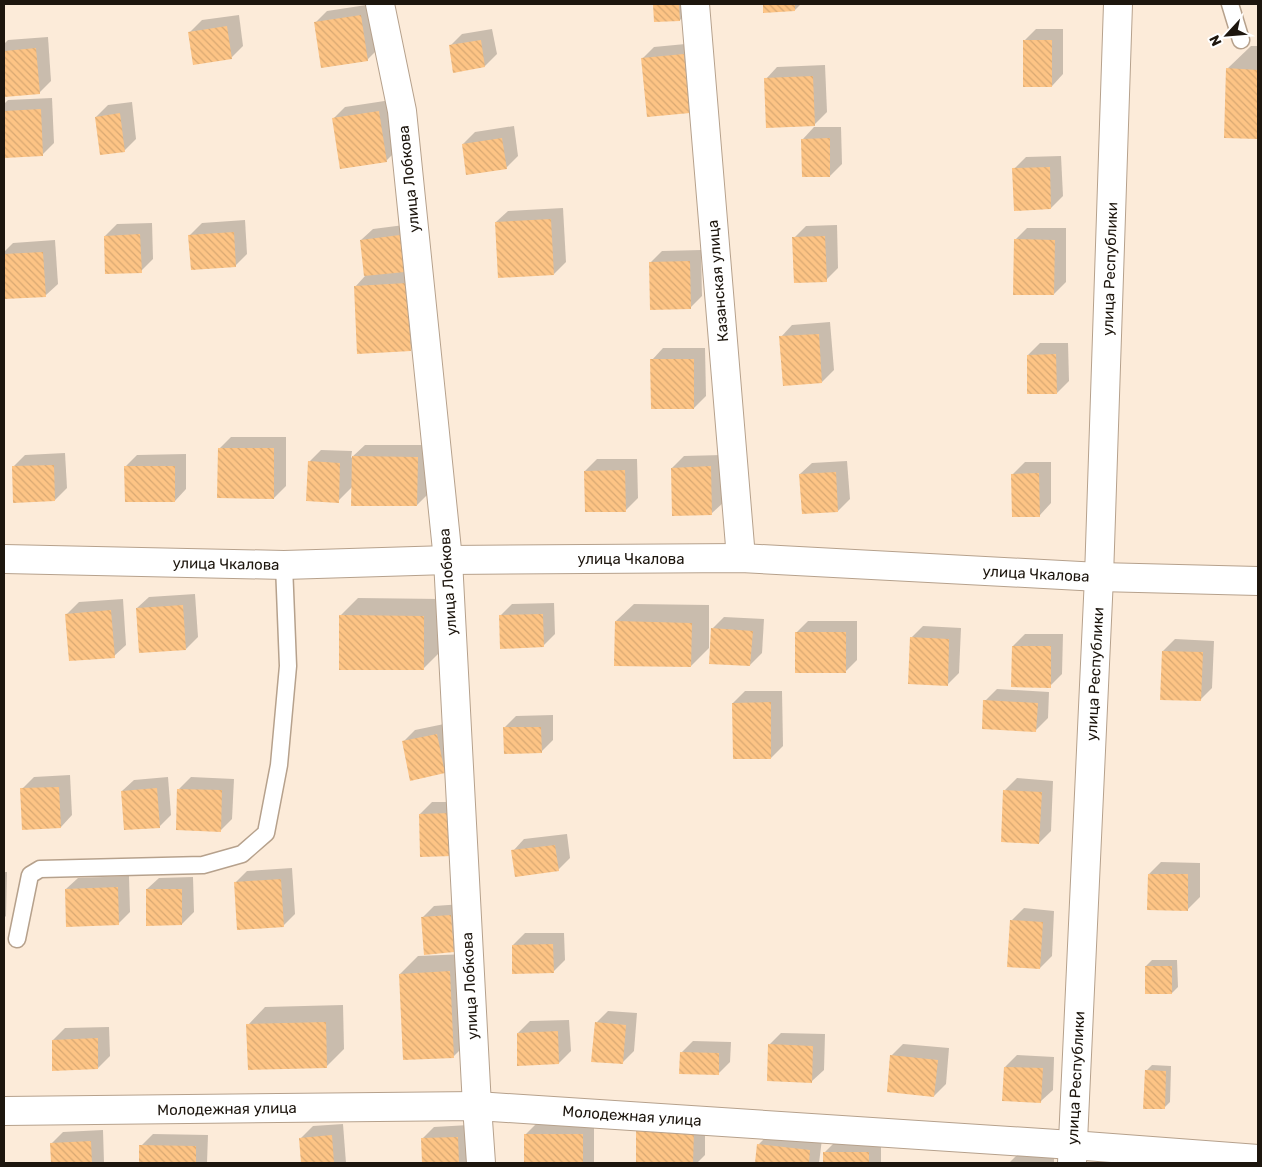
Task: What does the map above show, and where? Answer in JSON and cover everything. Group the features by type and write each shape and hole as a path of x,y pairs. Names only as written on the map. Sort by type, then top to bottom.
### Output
{"street":[{"name":"улица Лобкова","path":"380,4 402,111 448,560 476,1106 481,1163"},
{"name":"Казанская улица","path":"695,4 740,558"},
{"name":"улица Республики","path":"1072,1154 1100,577 1118,4"},
{"name":"улица Чкалова","path":"4,559 284,565 448,560 740,558 1100,577 1258,581"},
{"name":"Молодежная улица","path":"4,1111 476,1106 1072,1154 1258,1159"}],"lane":[{"path":"1230,4 1242,40"},
{"path":"17,938 30,875 40,869 203,865 242,854 266,833 280,765 288,666 284,565"}],"building":[{"path":"653,4 679,4 680,21 654,22"},
{"path":"763,4 795,4 795,11 763,13"},
{"path":"361,15 368,61 321,68 314,22"},
{"path":"227,26 232,59 193,65 188,32"},
{"path":"481,40 485,67 453,73 449,45"},
{"path":"1023,40 1052,40 1052,87 1023,87"},
{"path":"36,48 40,94 4,97 4,51"},
{"path":"684,54 690,113 647,117 641,58"},
{"path":"1226,68 1258,70 1258,139 1224,138"},
{"path":"813,76 815,126 766,128 764,78"},
{"path":"41,109 43,156 4,158 4,111"},
{"path":"379,111 387,162 340,169 332,118"},
{"path":"120,113 125,152 100,155 95,117"},
{"path":"502,138 507,169 466,175 462,144"},
{"path":"830,138 830,177 802,177 801,139"},
{"path":"1050,167 1051,209 1014,211 1012,168"},
{"path":"551,219 554,275 498,278 495,222"},
{"path":"234,232 236,267 191,270 188,235"},
{"path":"140,234 142,273 105,274 104,236"},
{"path":"400,235 405,272 364,276 360,240"},
{"path":"825,236 827,282 794,283 792,237"},
{"path":"1014,239 1055,240 1054,295 1013,295"},
{"path":"43,252 46,297 4,299 4,254"},
{"path":"690,261 691,309 650,310 649,262"},
{"path":"407,283 411,351 357,354 354,286"},
{"path":"819,334 822,383 783,386 779,336"},
{"path":"1056,354 1057,394 1027,394 1027,355"},
{"path":"650,359 694,359 694,409 651,409"},
{"path":"218,448 274,448 274,499 217,498"},
{"path":"352,456 418,457 417,506 351,506"},
{"path":"308,461 340,463 339,503 306,501"},
{"path":"54,465 55,501 13,503 12,466"},
{"path":"124,466 175,466 175,502 125,502"},
{"path":"711,466 712,515 672,516 671,468"},
{"path":"625,470 626,512 585,512 584,471"},
{"path":"836,472 838,512 802,514 799,474"},
{"path":"1039,473 1040,517 1012,517 1011,474"},
{"path":"183,605 186,650 139,653 136,608"},
{"path":"111,610 115,658 69,661 65,614"},
{"path":"543,614 544,647 500,649 499,615"},
{"path":"339,615 424,616 424,670 339,670"},
{"path":"615,621 692,623 691,667 614,666"},
{"path":"711,628 753,631 750,666 709,664"},
{"path":"795,632 846,632 846,673 795,673"},
{"path":"910,637 949,639 948,686 908,684"},
{"path":"1012,646 1051,646 1051,688 1011,687"},
{"path":"1162,651 1203,652 1201,701 1160,700"},
{"path":"983,700 1038,703 1036,732 982,729"},
{"path":"771,702 771,759 733,759 732,703"},
{"path":"503,727 541,727 542,753 504,754"},
{"path":"437,734 445,773 410,781 402,741"},
{"path":"59,787 61,828 22,830 20,788"},
{"path":"157,788 160,828 124,830 121,791"},
{"path":"177,789 222,790 221,832 176,830"},
{"path":"1003,790 1042,792 1039,844 1001,842"},
{"path":"452,813 453,856 420,857 419,814"},
{"path":"555,845 559,871 515,877 511,850"},
{"path":"1148,874 1188,874 1188,911 1147,910"},
{"path":"281,879 284,927 237,930 234,882"},
{"path":"118,887 119,925 66,927 65,889"},
{"path":"146,889 182,889 182,925 146,926"},
{"path":"451,915 454,952 424,955 421,917"},
{"path":"1010,920 1043,922 1040,969 1007,967"},
{"path":"553,944 554,973 512,974 512,945"},
{"path":"1145,966 1172,966 1172,994 1145,994"},
{"path":"450,971 454,1058 403,1060 399,974"},
{"path":"326,1022 327,1068 248,1070 246,1024"},
{"path":"595,1022 626,1025 623,1064 591,1062"},
{"path":"558,1031 559,1064 517,1066 517,1033"},
{"path":"98,1038 98,1069 52,1071 52,1040"},
{"path":"768,1044 813,1046 812,1083 767,1081"},
{"path":"680,1052 719,1053 719,1075 679,1074"},
{"path":"890,1055 938,1060 934,1097 887,1092"},
{"path":"1004,1067 1043,1068 1041,1103 1002,1101"},
{"path":"1145,1070 1166,1071 1165,1109 1143,1109"},
{"path":"636,1131 694,1132 693,1163 636,1163"},
{"path":"524,1134 583,1134 583,1163 524,1163"},
{"path":"332,1135 334,1163 301,1163 299,1138"},
{"path":"458,1137 459,1163 422,1163 421,1138"},
{"path":"91,1141 92,1163 51,1163 50,1143"},
{"path":"757,1144 810,1150 809,1163 755,1163"},
{"path":"139,1145 196,1146 196,1163 139,1163"},
{"path":"823,1152 869,1152 869,1163 823,1163"}]}
